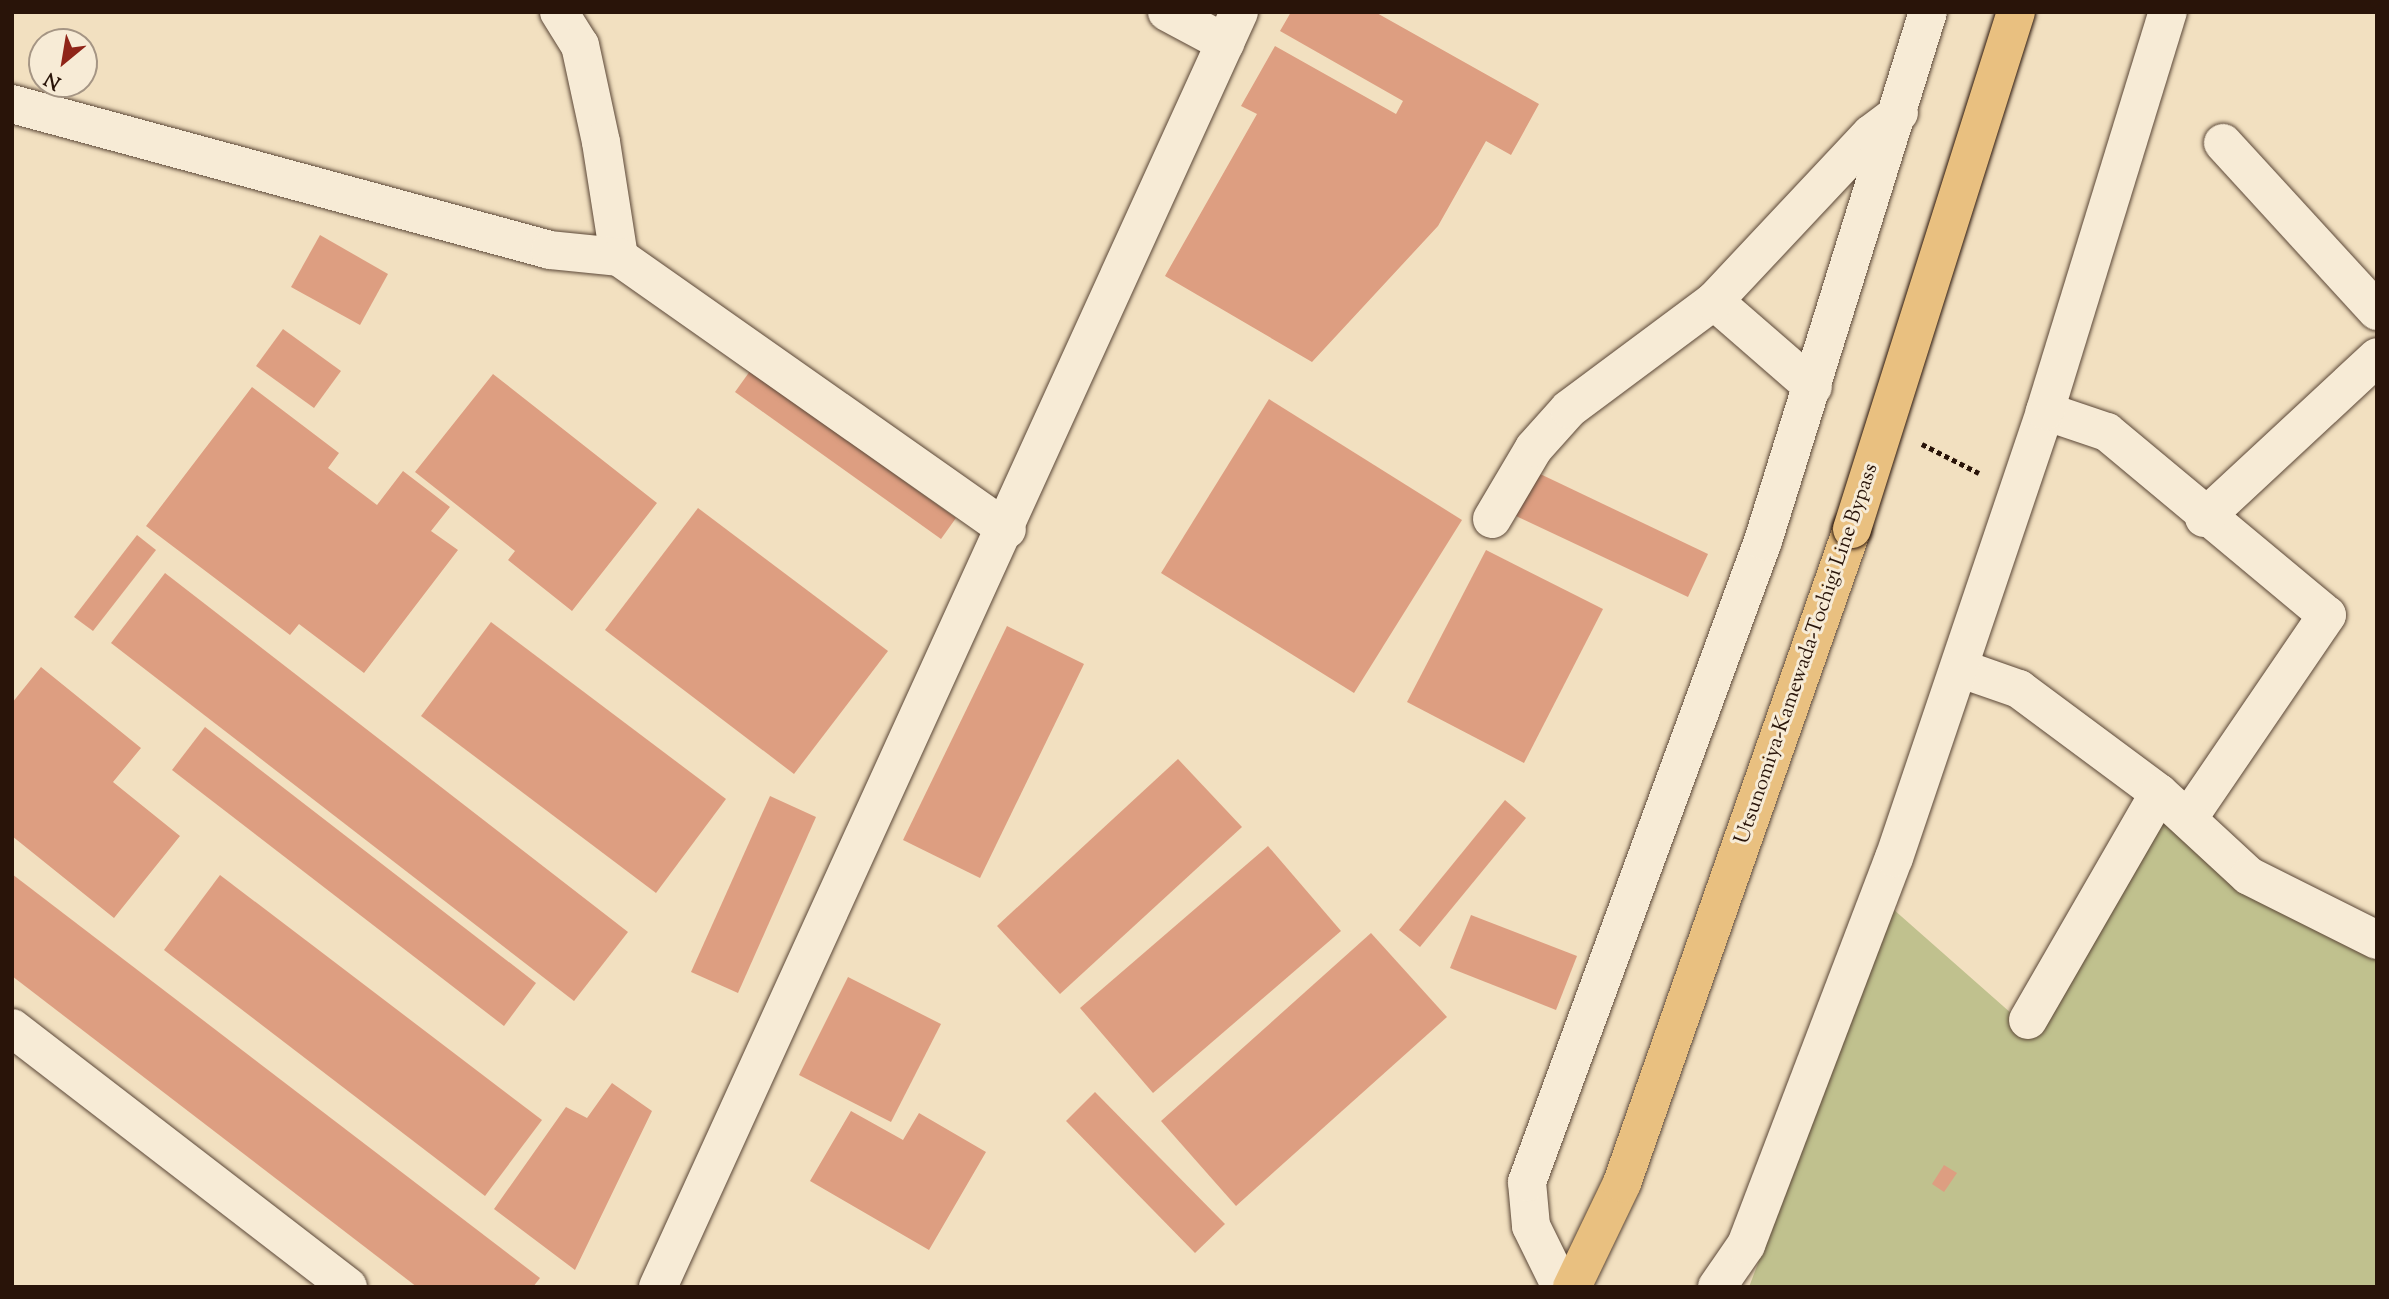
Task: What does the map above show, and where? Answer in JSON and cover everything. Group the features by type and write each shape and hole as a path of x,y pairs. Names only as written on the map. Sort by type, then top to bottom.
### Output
{"main road":[{"name":"Utsunomiya-Kamewada-Tochigi Line Bypass","path":"1572,1287 1622,1183 1852,529 2016,12"}],"street":[{"path":"559,12 580,45 601,142 619,257"},
{"path":"658,1287 1007,530 1232,27 1167,12"},
{"path":"1560,1287 1531,1226 1527,1182 1723,652 1813,387 1928,12"},
{"path":"1717,1287 1746,1245 1894,858 2045,411 2168,12"},
{"path":"12,104 550,250 619,257 1007,530"},
{"path":"1492,519 1534,448 1569,409 1714,301 1871,134 1899,113"},
{"path":"2223,143 2377,311"},
{"path":"1714,301 1813,387"},
{"path":"2204,518 2377,357"},
{"path":"2045,411 2107,432 2204,518 2327,615 2188,819"},
{"path":"1959,668 2019,690 2159,793 2249,876 2363,934"},
{"path":"2028,1020 2159,793"},
{"path":"12,1028 348,1287"}],"green space":[{"path":"2160,820 2377,952 2377,1287 1749,1287 1893,909 2037,1036"}],"building":[{"path":"1291,12 1375,12 1539,104 1511,155 1486,141 1438,226 1312,362 1165,276 1257,114 1241,106 1275,46 1396,114 1403,101 1280,31"},
{"path":"320,235 388,274 360,325 291,287"},
{"path":"283,329 341,371 314,408 256,366"},
{"path":"750,371 956,518 941,539 735,392"},
{"path":"493,374 657,503 572,611 508,560 515,551 415,472"},
{"path":"252,387 339,453 328,468 377,505 403,471 450,507 431,531 458,550 364,673 299,624 290,635 146,526"},
{"path":"1269,399 1462,520 1354,693 1161,573"},
{"path":"1536,472 1708,554 1688,597 1516,516"},
{"path":"698,508 888,651 794,774 605,630"},
{"path":"137,535 156,550 93,631 74,617"},
{"path":"1486,550 1603,609 1524,763 1407,702"},
{"path":"165,573 628,932 574,1001 111,643"},
{"path":"491,622 726,799 656,893 421,716"},
{"path":"1007,626 1084,664 980,878 903,840"},
{"path":"41,667 141,748 113,782 180,836 114,918 12,836 12,703"},
{"path":"205,727 536,983 504,1026 172,770"},
{"path":"1178,759 1242,827 1060,994 997,926"},
{"path":"770,796 816,817 738,993 691,972"},
{"path":"1505,800 1526,818 1420,947 1399,930"},
{"path":"1268,846 1341,931 1153,1093 1080,1008"},
{"path":"12,874 540,1278 533,1287 417,1287 12,976"},
{"path":"220,875 542,1120 485,1196 164,950"},
{"path":"1471,915 1577,956 1556,1010 1450,968"},
{"path":"1371,933 1447,1017 1236,1206 1161,1121"},
{"path":"848,977 941,1024 891,1122 799,1075"},
{"path":"612,1083 652,1111 575,1270 494,1209 566,1107 587,1118"},
{"path":"1095,1092 1225,1224 1195,1253 1066,1121"},
{"path":"851,1111 903,1140 919,1113 986,1152 929,1250 810,1181"},
{"path":"1944,1165 1957,1173 1944,1192 1932,1184"}]}
